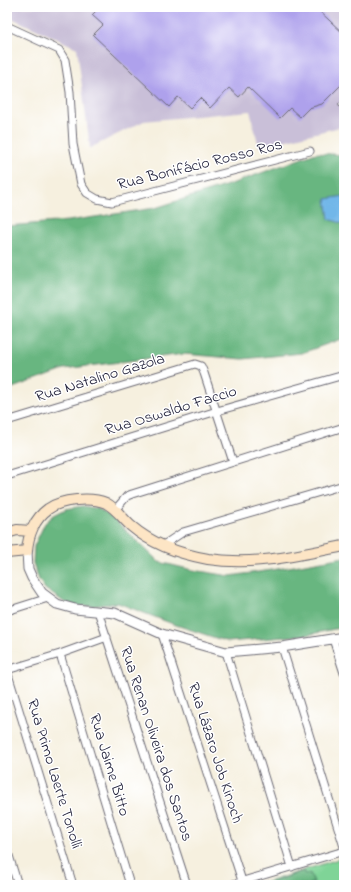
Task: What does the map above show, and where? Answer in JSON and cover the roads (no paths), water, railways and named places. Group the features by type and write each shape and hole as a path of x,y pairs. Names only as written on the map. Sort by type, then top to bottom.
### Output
{"main road":[{"path":"7,553 27,551 31,531 39,518 48,508 69,501 92,500 107,503 139,532 162,546 181,553 208,559 257,562 344,546"},
{"path":"7,534 17,530 31,531"}],"street":[{"name":"Rua Bonifácio Rosso Ros","path":"7,26 59,50 65,60 70,92 73,144 82,184 87,193 97,199 112,202 310,151"},
{"name":"Rua Natalino Gazola","path":"7,421 188,365 201,366 217,411"},
{"name":"Rua Oswaldo Faccio","path":"7,476 217,411 344,375"},
{"path":"217,411 233,462"},
{"path":"115,510 127,496 132,494 344,427"},
{"path":"162,546 183,532 344,485"},
{"path":"27,551 28,570 32,578 48,598 66,607 115,613 162,634 226,652 282,647 344,637"},
{"path":"7,611 48,598"},
{"name":"Rua Renan Oliveira dos Santos","path":"98,611 187,885"},
{"name":"Rua Lázaro Job Kinoch","path":"162,634 242,881"},
{"path":"7,670 60,654 107,637"},
{"path":"334,639 344,672"},
{"path":"282,647 344,847"},
{"path":"226,652 292,866"},
{"name":"Rua Jaime Bitto","path":"60,654 130,885"},
{"name":"Rua Primo Laerte Tonolli","path":"7,670 74,885"},
{"path":"7,849 18,885"},
{"path":"230,885 344,851"}],"lane":[{"path":"341,7 344,11"}],"water":[{"path":"344,196 344,224 329,219 326,199"}]}
